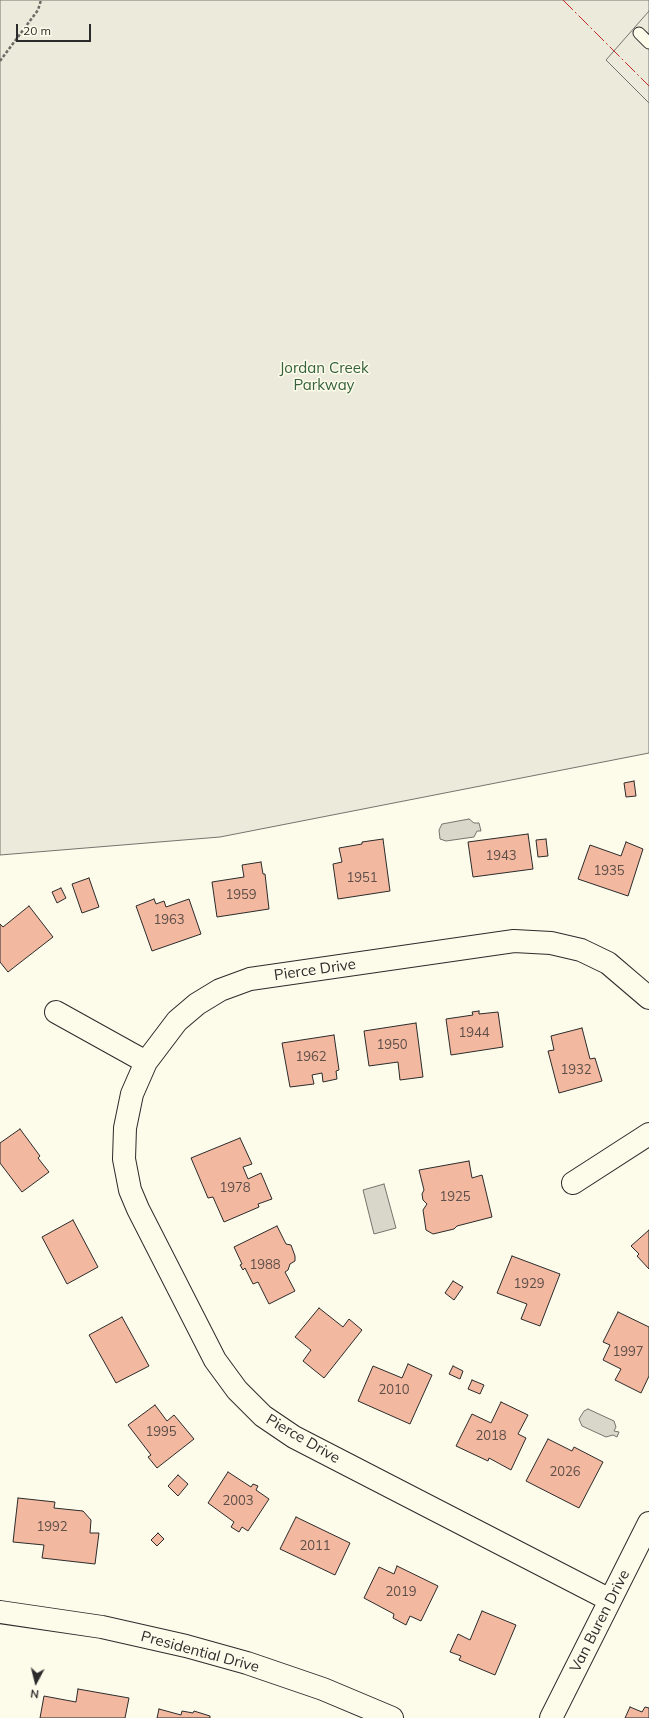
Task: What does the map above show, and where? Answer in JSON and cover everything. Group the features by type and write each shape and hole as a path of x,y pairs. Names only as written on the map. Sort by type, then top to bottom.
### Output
{"street":[{"name":"Pierce Drive","path":"610,1600 294,1437 263,1416 237,1390 215,1360 138,1209 130,1190 124,1159 125,1128 132,1094 146,1062 177,1021 197,1004 220,990 250,979 514,941 551,943 581,950 608,963 649,998"},
{"path":"56,1012 146,1062"},
{"path":"572,1183 649,1134"},
{"name":"Van Buren Drive","path":"551,1718 649,1523"},
{"name":"Presidential Drive","path":"0,1612 102,1627 186,1646 247,1663 323,1689 392,1718"}],"lane":[{"path":"639,33 649,44"}],"path":[{"path":"0,61 38,10 41,0"}],"green space":[{"name":"Jordan Creek Parkway","path":"0,0 649,0 649,753 220,837 0,855"}],"shaded area":[{"path":"649,11 649,103 606,60"},
{"path":"469,819 474,823 479,823 481,831 477,831 474,837 446,841 440,839 439,830 442,824"},
{"path":"384,1184 396,1228 374,1234 363,1190"},
{"path":"588,1409 614,1421 616,1427 614,1431 619,1432 617,1437 613,1435 606,1437 582,1426 579,1419 584,1411"}],"building":[{"path":"634,781 636,796 626,797 624,783"},
{"path":"528,834 533,869 473,877 468,842"},
{"path":"383,839 390,891 338,899 333,864 342,862 339,848 362,844 362,842"},
{"path":"546,839 548,856 538,857 536,840"},
{"path":"626,842 643,849 628,896 578,879 590,845 621,856"},
{"path":"261,862 263,874 265,874 269,909 217,917 212,882 244,877 242,865"},
{"path":"89,878 99,907 82,913 72,884"},
{"path":"61,888 66,898 57,903 52,892"},
{"path":"154,899 156,904 164,901 166,907 189,899 201,934 152,951 136,906"},
{"path":"29,906 53,937 8,972 0,962 0,924 3,927"},
{"path":"479,1011 479,1014 498,1012 503,1047 451,1055 446,1019 473,1015 472,1012"},
{"path":"416,1023 423,1077 400,1080 398,1062 369,1066 364,1031"},
{"path":"582,1028 590,1059 595,1058 602,1081 559,1093 548,1051 554,1050 551,1036"},
{"path":"334,1035 339,1070 336,1071 337,1079 323,1082 322,1073 312,1075 314,1084 290,1087 282,1043"},
{"path":"20,1129 40,1156 38,1158 49,1172 22,1192 0,1163 0,1143"},
{"path":"240,1138 252,1164 243,1167 248,1179 261,1173 272,1199 258,1204 259,1207 224,1222 213,1197 208,1198 191,1158"},
{"path":"469,1161 472,1178 482,1175 492,1217 433,1234 426,1230 423,1210 427,1204 423,1200 422,1194 424,1190 419,1170"},
{"path":"73,1220 98,1267 67,1284 42,1237"},
{"path":"277,1226 286,1244 291,1245 295,1256 295,1261 290,1264 288,1270 285,1272 295,1291 269,1304 258,1282 253,1284 245,1268 243,1270 240,1265 242,1264 234,1247"},
{"path":"649,1230 649,1269 637,1256 639,1254 631,1246"},
{"path":"512,1256 560,1274 540,1326 521,1319 527,1304 497,1293"},
{"path":"453,1281 463,1287 454,1300 445,1293"},
{"path":"319,1308 343,1327 349,1319 362,1330 324,1378 303,1361 311,1350 295,1337"},
{"path":"618,1312 649,1327 649,1376 641,1393 615,1380 621,1369 603,1360 610,1345 603,1342"},
{"path":"122,1317 149,1366 116,1383 89,1335"},
{"path":"408,1364 432,1375 410,1424 358,1401 373,1366 402,1378"},
{"path":"453,1366 463,1371 460,1379 449,1374"},
{"path":"472,1380 484,1385 480,1394 468,1389"},
{"path":"501,1402 528,1415 518,1434 526,1438 511,1470 489,1458 488,1461 456,1446 472,1414 491,1423"},
{"path":"155,1405 167,1421 174,1415 194,1439 157,1468 148,1457 151,1455 128,1425"},
{"path":"548,1439 572,1451 574,1447 603,1462 579,1508 526,1481"},
{"path":"228,1472 251,1487 253,1484 258,1486 256,1490 269,1499 248,1531 242,1527 239,1532 231,1527 234,1522 208,1503"},
{"path":"178,1475 188,1484 178,1496 168,1486"},
{"path":"18,1498 55,1502 54,1508 83,1511 91,1520 90,1533 99,1533 95,1564 42,1558 44,1545 13,1542"},
{"path":"296,1517 350,1543 335,1575 280,1549"},
{"path":"158,1533 164,1539 157,1546 151,1540"},
{"path":"397,1566 438,1586 421,1621 410,1616 406,1625 393,1618 394,1614 364,1598 379,1567 394,1574"},
{"path":"482,1611 516,1625 495,1675 459,1660 461,1656 450,1652 458,1634 470,1640"},
{"path":"78,1689 129,1698 125,1718 40,1718 44,1696 76,1702"},
{"path":"630,1707 642,1712 645,1707 649,1708 649,1718 625,1718"},
{"path":"159,1709 181,1715 182,1711 193,1713 194,1711 210,1716 210,1718 157,1718"}],"power":[{"path":"563,0 649,86"}]}
